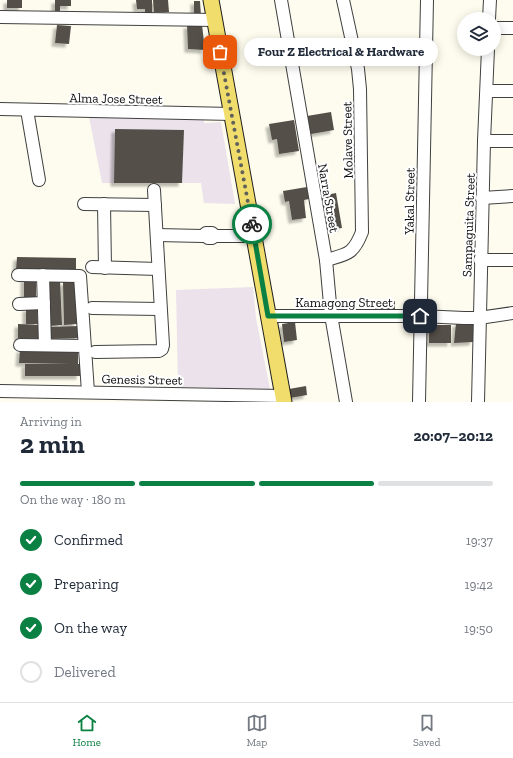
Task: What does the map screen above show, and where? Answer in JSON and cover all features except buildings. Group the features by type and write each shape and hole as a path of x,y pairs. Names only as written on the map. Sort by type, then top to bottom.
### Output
{"main road":[{"path":"211,0 284,399"}],"street":[{"name":"Narra Street","path":"281,0 326,260 332,315 346,402"},
{"name":"Molave Street","path":"326,260 348,254 357,245 362,232 360,89 358,69 343,0"},
{"name":"Yakal Street","path":"419,402 427,0"},
{"path":"489,12 490,0"},
{"path":"0,17 215,20"},
{"path":"501,28 513,28"},
{"name":"Sampaguita Street","path":"478,402 480,260 488,56"},
{"path":"487,91 513,91"},
{"name":"Alma Jose Street","path":"0,109 232,114"},
{"path":"28,110 39,180"},
{"path":"484,141 513,141"},
{"path":"20,345 159,351 162,349 154,190"},
{"path":"482,198 513,196"},
{"path":"84,204 155,205"},
{"path":"104,204 105,268"},
{"path":"156,235 203,236 206,238 216,236 254,236"},
{"path":"480,260 513,260"},
{"path":"92,267 158,269"},
{"path":"18,274 80,276 89,349 86,376 88,382 86,392"},
{"path":"43,275 45,345"},
{"path":"19,304 44,304"},
{"path":"92,308 160,309"},
{"name":"Kamagong Street","path":"268,316 332,315 479,318 513,313"},
{"name":"Genesis Street","path":"0,391 26,396 86,392 284,399"}],"shaded area":[{"path":"89,117 204,119 204,123 221,122 235,204 204,203 201,183 102,183"},
{"path":"253,287 256,318 270,389 178,387 176,290"}],"way so far":[{"path":"220,52 252,224"}],"place":[{"name":"Four Z Electrical & Hardware","path":"220,52"}],"route":[{"path":"252,224 268,316 420,316"}]}
